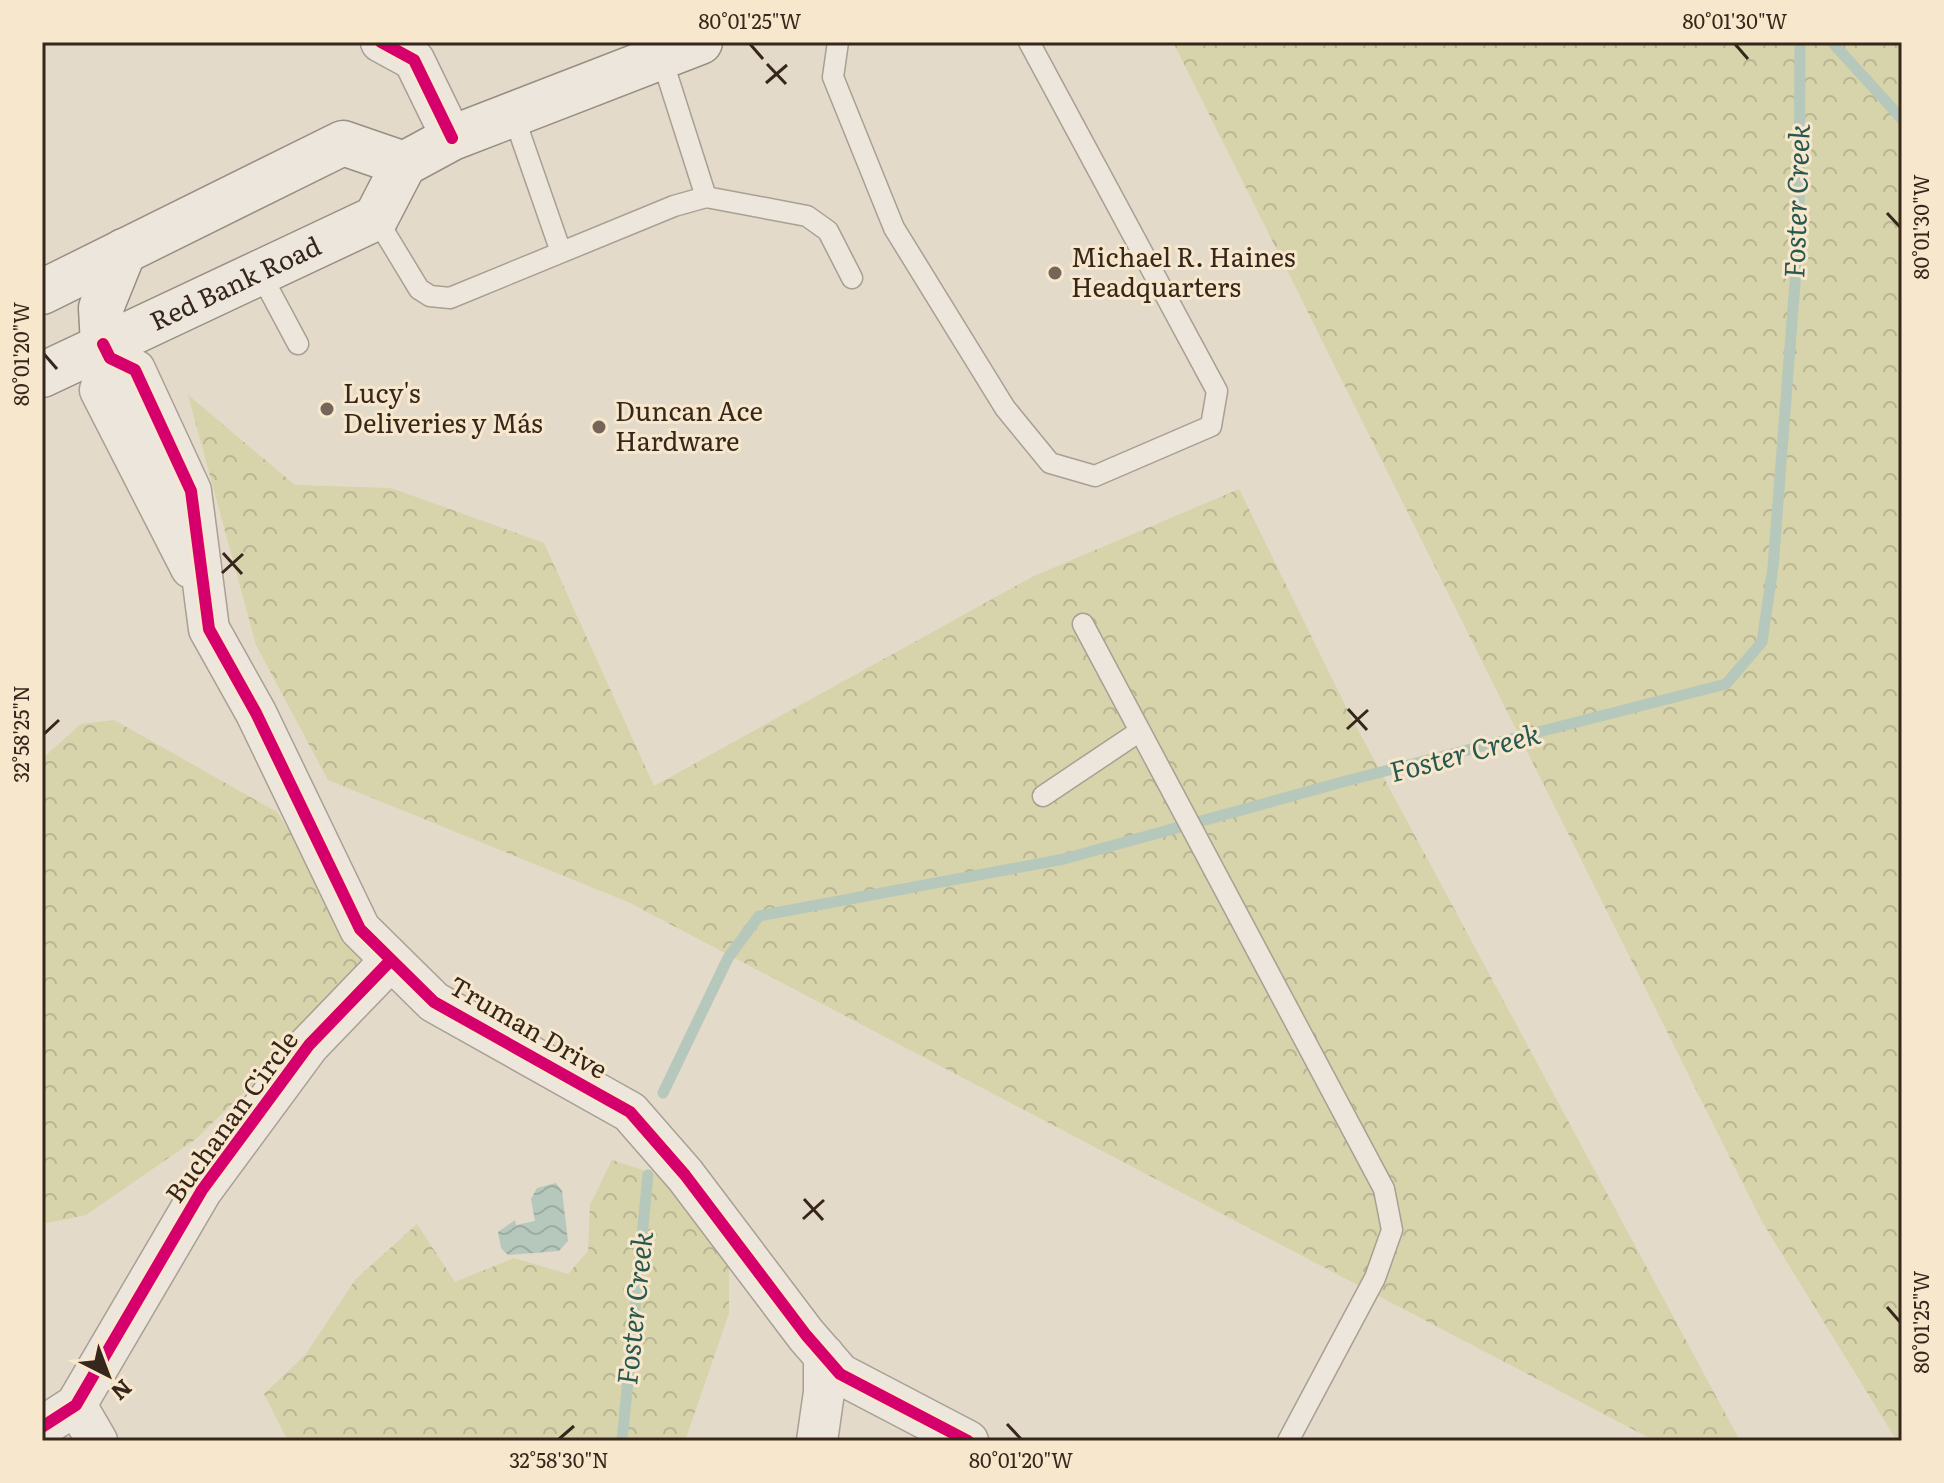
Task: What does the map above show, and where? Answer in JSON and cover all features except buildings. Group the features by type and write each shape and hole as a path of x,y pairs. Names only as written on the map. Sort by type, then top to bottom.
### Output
{"main road":[{"path":"376,218 404,164 452,138 681,49"},
{"path":"42,292 343,143 404,164"},
{"name":"Red Bank Road","path":"42,375 106,351 376,218"},
{"path":"106,351 101,308 124,251"}],"street":[{"path":"381,42 414,60 452,138"},
{"name":"Truman Drive","path":"106,351 100,390 204,593 209,629 256,713 360,929 434,1002 630,1112 685,1175 840,1374 968,1441"},
{"name":"Buchanan Circle","path":"42,1427 76,1405 202,1190 309,1045 391,960"},
{"path":"817,1441 824,1392 824,1355"},
{"path":"76,1405 97,1441"}],"lane":[{"path":"838,42 833,77 894,228 1014,419 1050,463 1095,476 1211,426 1217,391 1029,42"},
{"path":"681,49 706,197"},
{"path":"513,114 561,252"},
{"path":"376,218 413,283 430,296 450,298 706,197 807,216 828,231 852,278"},
{"path":"260,273 298,344"},
{"path":"1083,624 1384,1189 1392,1230 1375,1278 1288,1441"},
{"path":"1043,796 1140,731"}],"green space":[{"path":"1173,42 1902,42 1902,1441 1897,1441 1761,1220"},
{"path":"188,395 295,485 391,488 544,543 654,786 1034,576 1239,489 1349,713 1740,1441 1655,1441 628,902 328,780 256,645"},
{"path":"114,720 277,812 368,956 310,1028 196,1139 86,1215 42,1224 42,759 81,724"},
{"path":"612,1160 668,1178 729,1262 729,1313 685,1441 288,1441 264,1394 306,1354 355,1280 417,1224 455,1282 514,1258 568,1274 588,1251 590,1205"}],"water":[{"path":"556,1183 562,1191 568,1241 559,1251 508,1255 501,1248 498,1232 515,1220 516,1225 535,1221 531,1199 537,1188"}],"waterway":[{"name":"Foster Creek","path":"663,1093 728,958 759,916 1064,859 1346,781 1726,684 1762,642 1773,567 1799,231 1800,42"},
{"name":"Foster Creek","path":"1832,42 1902,119"},
{"name":"Foster Creek","path":"622,1441 648,1175"}],"cycle path":[{"path":"381,42 414,60 452,138"},
{"path":"103,344 110,358 135,370 191,491 209,629 256,713 360,929 434,1002 630,1112 685,1175 806,1335 840,1374 968,1441"},
{"path":"42,1427 76,1405 202,1190 309,1045 391,960"}],"place":[{"name":"Michael R. Haines Headquarters","path":"1055,273"},
{"name":"Lucy's Deliveries y Más","path":"327,409"},
{"name":"Duncan Ace Hardware","path":"599,427"}]}
